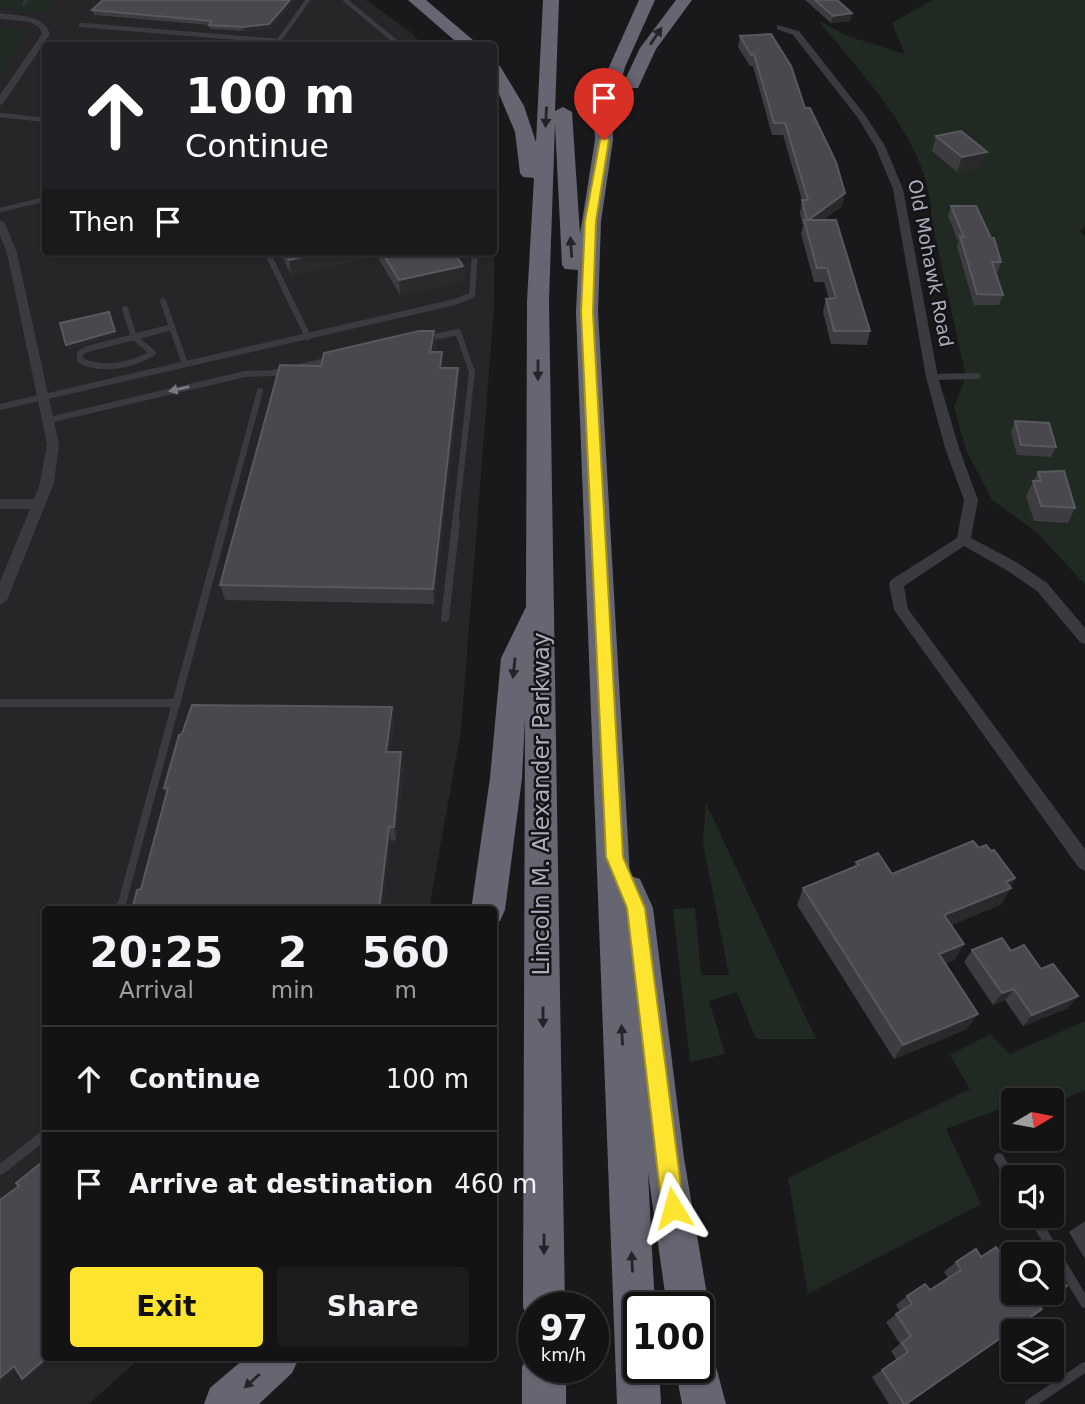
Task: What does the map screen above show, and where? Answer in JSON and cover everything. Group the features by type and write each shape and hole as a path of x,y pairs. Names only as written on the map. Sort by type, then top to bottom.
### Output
{"highway":[{"path":"416,0 467,42"},
{"path":"538,302 551,0"},
{"path":"563,0 561,85 573,280 587,312"},
{"path":"639,1404 587,312 591,221 604,140 603,118 617,66 647,0"},
{"path":"604,140 619,124 629,91 648,48 684,0"},
{"path":"497,74 524,129 530,166 538,302"},
{"name":"Lincoln M. Alexander Parkway","path":"538,302 544,1292"},
{"path":"489,906 506,779 515,658 540,606"},
{"path":"614,857 636,908 665,1158 686,1292"},
{"path":"226,1404 274,1361"},
{"path":"544,1383 544,1404"},
{"path":"700,1383 704,1404"}],"street":[{"path":"0,16 32,20 44,27 46,34 0,102"},
{"name":"Old Mohawk Road","path":"780,27 796,33 862,117 880,146 898,189 932,377 971,500 964,540"},
{"path":"0,223 12,253 45,395 53,444 51,466 0,600"},
{"path":"0,504 38,504"},
{"path":"1085,638 1042,587 1013,567 964,540 896,584 901,610 1085,863"}],"lane":[{"path":"278,42 308,0"},
{"path":"345,0 396,42"},
{"path":"81,25 266,42"},
{"path":"0,115 42,120"},
{"path":"0,210 42,201"},
{"path":"269,256 308,337"},
{"path":"0,407 455,302 472,295 475,256"},
{"path":"163,301 185,364"},
{"path":"125,309 134,336 153,353 143,358 99,367 80,360 80,354 87,349 134,336 172,327"},
{"path":"418,341 458,332 472,372 445,618"},
{"path":"50,420 245,374 273,373 339,358"},
{"path":"932,377 978,376"},
{"path":"121,906 260,391"},
{"path":"0,703 177,703"},
{"path":"0,1170 42,1137"},
{"path":"999,1158 1003,1165"},
{"path":"1040,1228 1085,1303"},
{"path":"1030,1404 1085,1367"}],"shaded area":[{"path":"0,0 366,0 412,33 420,42 42,42 42,256 494,256 494,307 461,730 430,906 42,906 42,1361 137,1361 89,1404 0,1404 0,76 28,31 0,27"},
{"path":"0,0 55,0 46,13 0,8"},
{"path":"932,0 1085,0 1085,226 1080,231 1085,237 1085,584 1035,531 992,500 966,450 954,407 966,376 921,166 893,114 818,20 847,36 905,54 892,23"},
{"path":"0,27 29,30 0,76"},
{"path":"706,803 816,1039 756,1039 737,992 709,1001 725,1054 690,1062 673,909 695,908 701,975 729,975 703,843"},
{"path":"1085,1021 1085,1090 1064,1099 1064,1088 1001,1088 1001,1108 946,1129 981,1204 808,1294 788,1178 970,1089 950,1055 990,1034 1010,1054"}],"building":[{"path":"103,0 290,0 269,24 243,27 209,25 212,21 92,10"},
{"path":"815,0 837,0 852,13 833,16"},
{"path":"771,34 791,66 805,108 810,108 836,162 845,193 807,221 802,200 808,200 785,123 774,123 754,54 751,55 740,36"},
{"path":"961,131 987,152 962,157 936,136"},
{"path":"951,206 976,206 991,238 994,238 1001,262 992,262 1003,295 977,294 960,236 964,237"},
{"path":"804,220 836,220 870,331 834,331 826,299 836,298 827,268 817,268"},
{"path":"287,256 308,256 289,260"},
{"path":"384,256 457,256 463,266 399,280"},
{"path":"109,312 115,331 66,345 60,323"},
{"path":"419,331 434,331 430,352 442,352 440,368 458,368 433,589 220,585 280,365 321,366 324,353"},
{"path":"1015,421 1049,423 1056,447 1021,445"},
{"path":"1064,471 1075,508 1041,506 1033,481 1041,481 1038,472"},
{"path":"192,705 392,707 386,752 401,752 394,827 389,827 379,906 133,906 137,890 141,889 168,788 164,788 179,735 182,734"},
{"path":"973,841 979,848 986,845 991,851 994,850 1015,878 1006,882 1011,888 944,915 964,944 939,954 978,1014 903,1045 803,888 859,865 856,862 878,853 892,874"},
{"path":"1002,938 1011,951 1024,945 1041,969 1053,964 1078,996 1032,1015 1014,989 1002,993 972,950"},
{"path":"42,1162 43,1361 22,1379 14,1366 0,1378 0,1200 19,1186 16,1183"},
{"path":"996,1247 1001,1254 1001,1305 1040,1305 1042,1309 1028,1319 1001,1319 1001,1338 904,1404 882,1370 908,1352 902,1343 911,1336 896,1314 912,1304 907,1296 925,1284 930,1290 961,1270 956,1262 976,1249 981,1257"}],"waterway":[{"path":"24,4 26,0"}],"route":[{"path":"604,140 596,176 591,221 587,312 614,857 636,908 673,1208"}]}
